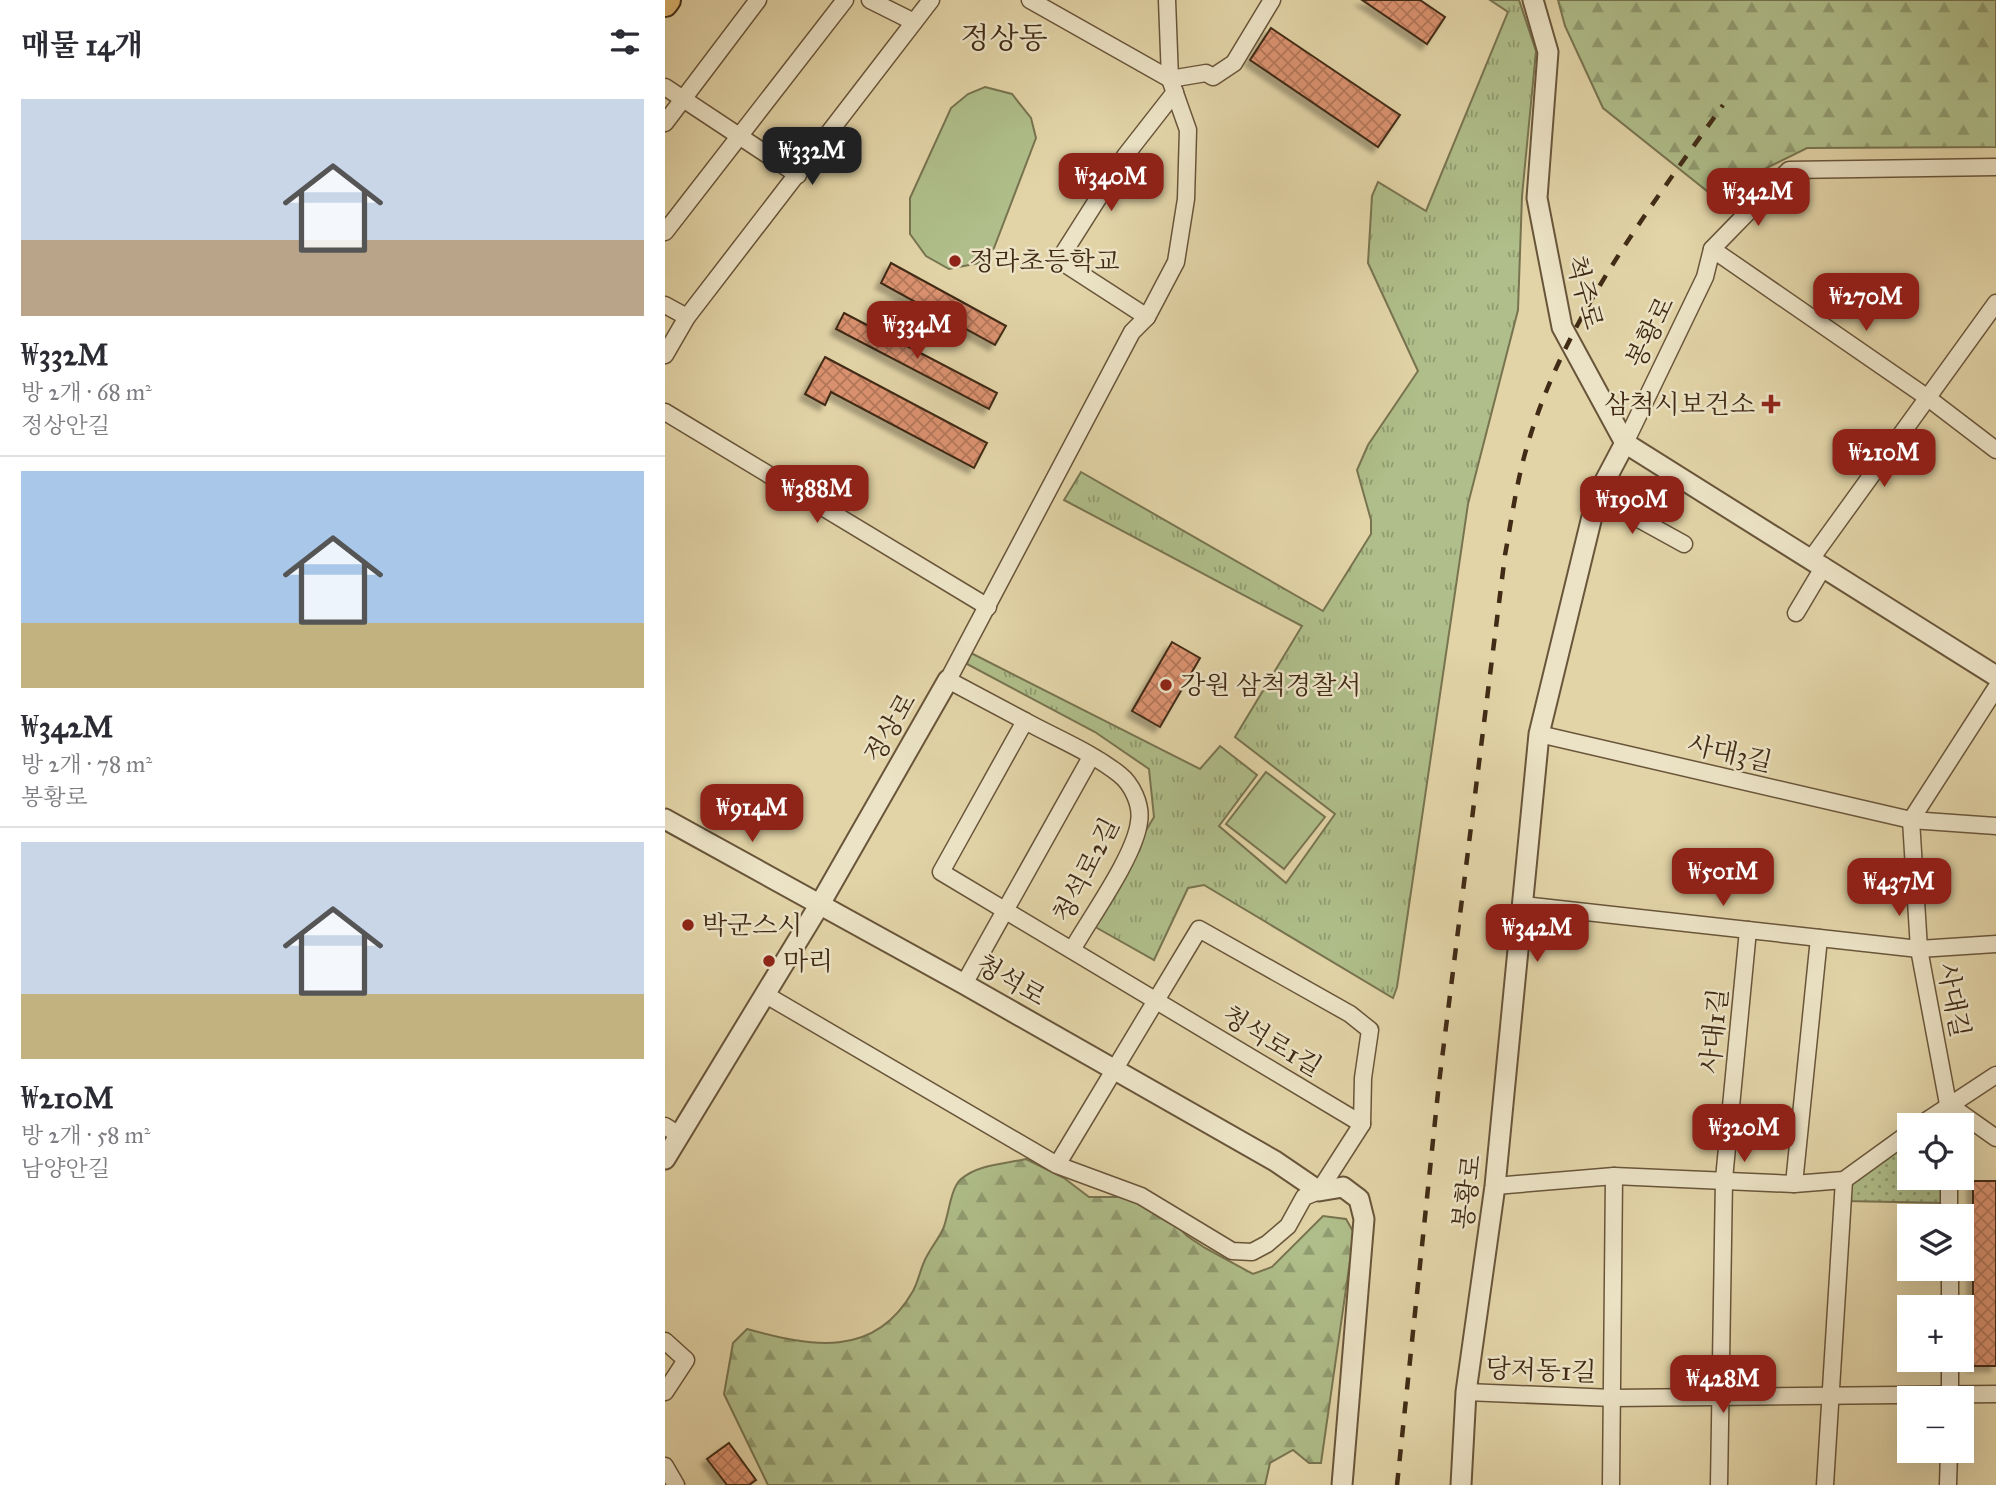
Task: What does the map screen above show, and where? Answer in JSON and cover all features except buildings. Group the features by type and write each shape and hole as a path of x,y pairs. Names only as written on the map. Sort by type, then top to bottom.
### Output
{"main road":[{"path":"665,4 668,0"}],"street":[{"path":"665,123 758,0"},
{"path":"665,232 845,0"},
{"path":"870,0 914,22"},
{"path":"665,355 687,317 931,0"},
{"path":"1031,0 1173,85"},
{"name":"정상로","path":"665,1158 672,1130 766,995 948,680 1132,332 1147,317 1176,262 1186,199 1188,130 1173,85 1167,0"},
{"path":"1147,317 1059,260 1173,85 1206,73 1213,78 1234,63 1272,0"},
{"name":"척주로","path":"1533,0 1548,52 1537,198 1562,327 1625,443 1996,676"},
{"path":"665,87 798,175"},
{"name":"봉황로","path":"1461,1485 1466,1392 1495,1186 1539,734 1597,496 1705,277 1712,249 1789,170 1996,167"},
{"path":"1712,249 1928,398 1996,450"},
{"path":"1796,613 1817,563 1928,398 1996,303"},
{"path":"665,305 687,317"},
{"path":"665,412 988,607"},
{"path":"1597,496 1684,544"},
{"name":"청석로2길","path":"948,680 1025,721 1091,757 1121,776 1136,795 1140,821 1130,850 1072,950 941,873 1025,721"},
{"path":"1996,688 1911,820 1996,826"},
{"name":"사대3길","path":"1539,734 1911,820"},
{"name":"청석로2길","path":"964,984 1007,912 1091,757"},
{"name":"사대길","path":"1911,820 1919,948 1948,1104"},
{"name":"청석로","path":"667,826 820,904 964,984 1275,1161 1319,1191"},
{"path":"1523,905 1919,948 1996,944"},
{"path":"1057,1165 1199,929 1350,1014 1370,1030 1363,1078 1362,1124 1319,1191"},
{"name":"사대1길","path":"1720,1397 1724,1179 1748,930"},
{"path":"1794,1184 1819,937"},
{"name":"청석로1길","path":"1072,950 1362,1124"},
{"path":"766,995 1057,1165 1151,1200 1232,1251 1252,1252 1267,1244 1288,1226 1304,1197 1343,1186 1359,1199 1364,1219 1342,1485"},
{"path":"1936,1113 1996,1075"},
{"path":"1948,1104 1948,1113"},
{"path":"1948,1104 1996,1138"},
{"path":"1495,1186 1614,1176 1794,1184 1845,1180 1897,1142"},
{"path":"1613,1398 1614,1176"},
{"path":"1825,1485 1845,1180"},
{"path":"665,1341 686,1360 665,1392"},
{"name":"당저동1길","path":"1466,1392 1613,1398 1897,1396"},
{"name":"당저동1길","path":"1974,1395 1996,1394"},
{"path":"1719,1485 1720,1397"},
{"name":"당저동1길","path":"1611,1485 1613,1398"},
{"path":"1948,1485 1949,1463"},
{"path":"665,1466 677,1485"}],"green space":[{"path":"1490,0 1519,0 1536,51 1522,196 1518,310 1468,504 1397,987 1393,998 1204,885 1188,888 1154,960 1090,924 1154,817 1149,769 1095,732 967,664 971,653 1200,769 1220,746 1257,775 1219,826 1286,883 1335,814 1235,737 1302,626 1064,500 1081,472 1323,611 1371,534 1371,520 1357,470 1368,445 1418,371 1368,263 1372,196 1378,182 1426,211 1508,12"},
{"path":"1558,0 1996,0 1996,147 1807,148 1712,195 1603,108 1565,26"},
{"path":"985,87 1012,94 1031,118 1036,138 994,248 979,263 949,269 926,256 910,234 910,198 951,108 968,94"},
{"path":"1266,772 1325,817 1284,869 1226,824"},
{"path":"1897,1140 1897,1190 1945,1190 1946,1203 1844,1201 1845,1171"},
{"path":"1026,1159 1064,1178 1089,1197 1136,1197 1172,1220 1187,1236 1205,1248 1253,1274 1272,1267 1323,1216 1346,1219 1354,1233 1321,1463 1309,1463 1293,1450 1270,1463 1265,1485 768,1485 724,1394 733,1343 747,1329 817,1343 860,1338 879,1328 897,1313 913,1291 926,1258 943,1229 957,1183 968,1174 984,1167"}],"railway":[{"path":"1397,1485 1439,1083 1505,555 1521,469 1545,395 1587,307 1639,224 1723,105"}],"place":[{"name":"정라초등학교","path":"955,261"},
{"name":"삼척시보건소","path":"1771,404"},
{"name":"강원 삼척경찰서","path":"1166,685"},
{"name":"박군스시","path":"688,925"},
{"name":"마리","path":"769,961"}],"district":[{"name":"정상동","path":"1004,38"}]}
